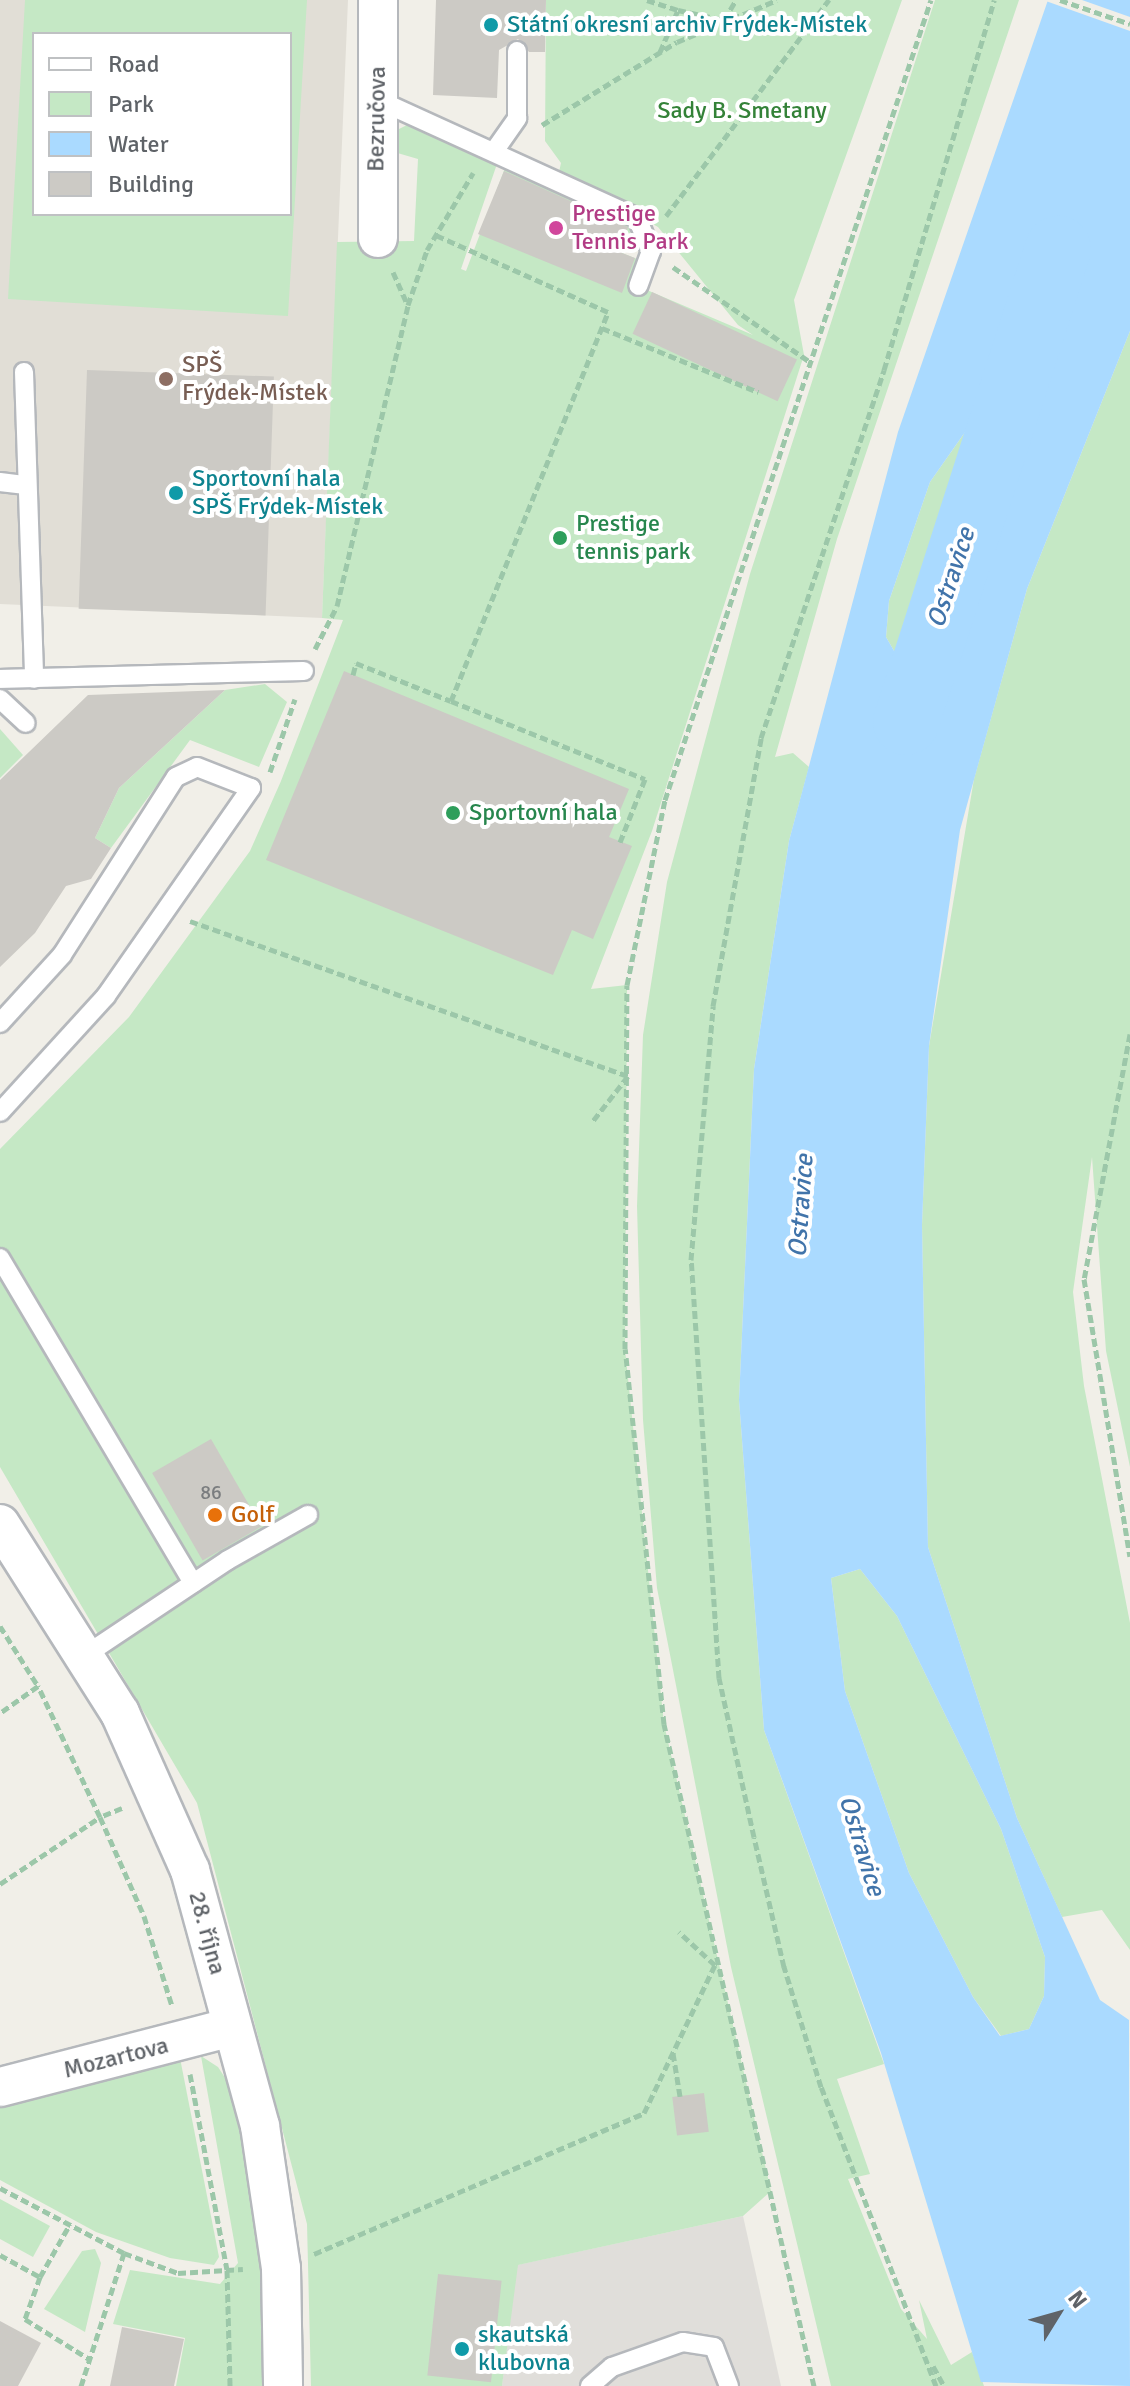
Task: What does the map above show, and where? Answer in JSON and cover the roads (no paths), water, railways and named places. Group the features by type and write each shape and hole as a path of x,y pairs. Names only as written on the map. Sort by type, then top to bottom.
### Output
{"street":[{"name":"Bezručova","path":"378,0 378,238"},
{"name":"28. října","path":"0,1524 120,1713 190,1870 260,2126 281,2268 283,2386"},
{"name":"Mozartova","path":"0,2087 232,2027"}],"lane":[{"path":"495,150 517,118 517,51"},
{"path":"376,99 495,150 637,218 651,251 638,286"},
{"path":"24,372 34,679"},
{"path":"0,482 26,485"},
{"path":"0,679 304,671"},
{"path":"0,699 26,723"},
{"path":"0,1023 62,955 176,777 197,767 251,788 167,913 106,996 0,1112"},
{"path":"0,1258 193,1583"},
{"path":"84,1656 193,1583 308,1515"},
{"path":"590,2386 612,2367 683,2342 714,2347 729,2386"}],"water":[{"path":"1048,0 1130,0 1130,331 1027,589 960,830 929,1046 922,1225 928,1547 1017,1818 1100,2000 1129,2020 1130,2386 981,2382 881,2053 764,1730 739,1400 754,1069 789,841 898,432","holes":["1025,329 1034,341 1024,376 960,481 954,606 937,633 909,657 897,656 886,637 889,601 930,482 984,405 992,354 1008,335","860,1569 897,1616 1001,1829 1045,1957 1044,1996 1029,2029 1000,2036 973,1997 909,1873 845,1691 831,1578"]}],"waterway":[{"name":"Ostravice","path":"906,722 1058,249"}],"place":[{"name":"Státní okresní archiv Frýdek-Místek","path":"491,25"},
{"name":"Prestige Tennis Park","path":"556,228"},
{"name":"SPŠ Frýdek-Místek","path":"166,379"},
{"name":"Sportovní hala SPŠ Frýdek-Místek","path":"176,493"},
{"name":"Prestige tennis park","path":"560,538"},
{"name":"Sportovní hala","path":"453,813"},
{"name":"Golf","path":"215,1515"},
{"name":"skautská klubovna","path":"462,2349"}],"park label":[{"name":"Sady B. Smetany","path":"742,111"}]}
